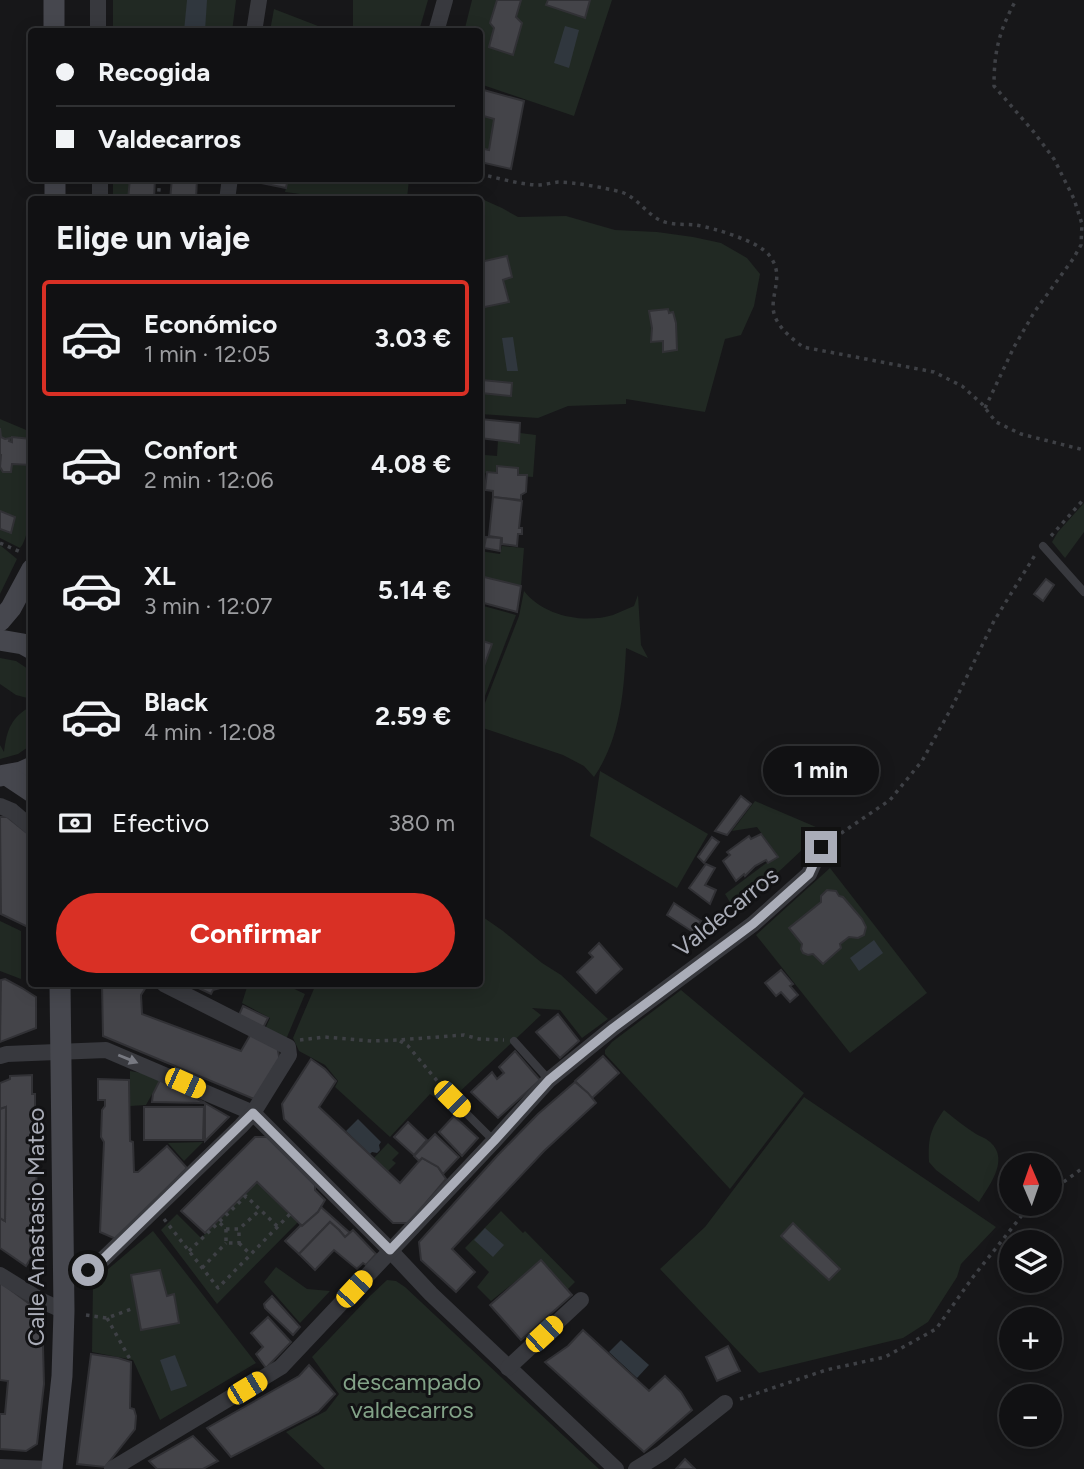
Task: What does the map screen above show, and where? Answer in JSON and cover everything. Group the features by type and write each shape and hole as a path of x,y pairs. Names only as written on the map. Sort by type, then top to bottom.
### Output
{"main road":[{"path":"54,0 54,28"},
{"path":"0,621 11,608 28,565"},
{"path":"0,640 28,647"},
{"path":"4,776 28,768"},
{"path":"4,776 28,790"},
{"name":"Calle Anastasio Mateo","path":"51,1469 62,1376 64,1311 60,987"}],"street":[{"path":"98,0 98,28"},
{"path":"255,28 259,0"},
{"path":"437,28 445,0"},
{"path":"0,806 12,811 28,825"},
{"name":"Valdecarros","path":"112,1469 281,1367 549,1080 613,1028 753,924 809,874 821,847"},
{"path":"64,1274 95,1267 155,1209 253,1113 289,1055 288,1048 170,987"},
{"path":"0,1056 106,1050 253,1113 431,1294 616,1469"},
{"path":"0,1275 64,1311"},
{"path":"508,1368 581,1300"},
{"path":"636,1469 662,1453 725,1403"},
{"path":"0,1467 51,1469"}],"lane":[{"path":"1043,546 1084,592"},
{"path":"513,1041 549,1080"},
{"path":"452,1099 494,1141"}],"path":[{"path":"985,408 1014,347 1081,245 1082,224 1074,199 1054,159 995,86 994,60 1003,23 1016,0"},
{"path":"483,175 538,185 560,182 623,193 636,200 660,221 696,225 747,241 768,253 776,268 778,283 773,308 780,326 803,347 934,372 962,386 996,422 1021,434 1084,450"},
{"path":"821,847 890,800 922,761 994,621 1031,560 1056,528 1084,499"},
{"path":"0,543 28,561"},
{"path":"288,1048 296,1041 324,1037 372,1041 464,1035 479,1039 513,1041"},
{"path":"398,1040 408,1046 452,1099"},
{"path":"1062,1183 1084,1167"},
{"path":"190,1251 246,1196 278,1227"},
{"path":"155,1209 218,1288 290,1214"},
{"path":"219,1223 226,1229 239,1229 260,1210"},
{"path":"725,1403 826,1370 885,1357 936,1329 1021,1216"},
{"path":"202,1268 226,1243 226,1229"},
{"path":"239,1229 239,1243"},
{"path":"226,1243 239,1243 251,1254"},
{"path":"86,1315 107,1318 134,1308"},
{"path":"107,1318 131,1361"}],"green space":[{"path":"113,0 236,0 232,28 113,28"},
{"path":"353,0 428,0 420,28 353,28"},
{"path":"472,0 612,0 574,116 483,85 483,28 465,28"},
{"path":"274,9 323,28 271,28"},
{"path":"483,116 494,119 489,150 483,149"},
{"path":"113,182 152,182 151,196 113,196"},
{"path":"287,182 409,182 407,196 315,196 285,192"},
{"path":"483,200 518,217 566,216 615,230 657,232 721,243 747,258 760,274 754,306 741,335 725,339 705,412 626,399 626,404 568,406 538,418 483,414"},
{"path":"0,419 28,431 28,527 20,548 0,538"},
{"path":"520,433 536,435 533,477 483,473 485,455 497,456 498,440 519,443"},
{"path":"1084,503 1084,532 1065,558 1052,542"},
{"path":"0,545 17,559 0,594"},
{"path":"502,546 524,548 521,586 483,577 483,551 500,554"},
{"path":"524,591 532,600 553,612 590,619 613,615 634,606 638,595 641,645 648,658 626,648 619,715 610,747 594,777 584,766 563,755 483,728 483,708 519,616"},
{"path":"483,606 516,615 483,701"},
{"path":"0,658 16,661 28,669 28,698 16,695 0,684"},
{"path":"28,708 28,747 18,754 0,759 0,745 4,752 11,725"},
{"path":"600,771 708,834 677,888 590,836"},
{"path":"755,801 823,830 736,912 725,894 777,855 757,827 732,831"},
{"path":"830,868 927,993 850,1053 756,935"},
{"path":"483,917 561,975 608,1019 582,1038 560,1010 532,1008 541,1015 452,1099 444,1105 430,1094 390,1137 335,1087 338,1081 325,1065 299,1051 293,1038 315,987 483,987"},
{"path":"0,921 21,931 21,979 0,971"},
{"path":"247,987 290,987 305,994 285,1042 264,1031 270,1018 242,1003"},
{"path":"681,990 804,1093 730,1189 605,1054 612,1042"},
{"path":"130,1071 160,1080 146,1105 130,1106"},
{"path":"804,1097 996,1227 961,1264 957,1277 928,1322 903,1338 759,1373 660,1269 705,1227"},
{"path":"944,1110 986,1139 998,1153 997,1170 979,1202 929,1162 931,1134"},
{"path":"203,1142 184,1161 168,1143"},
{"path":"388,1143 399,1153 392,1160 396,1163 387,1172 373,1159"},
{"path":"257,1182 298,1222 217,1304 161,1230 177,1214 201,1238"},
{"path":"501,1211 523,1233 525,1231 575,1282 567,1290 541,1261 491,1301 477,1287 489,1272 465,1248"},
{"path":"153,1231 256,1363 160,1420 133,1360 92,1352 93,1282"},
{"path":"276,1267 307,1289 330,1291 300,1323 264,1282"},
{"name":"descampado valdecarros","path":"387,1280 396,1281 405,1287 599,1469 325,1469 286,1432 326,1411 339,1394 312,1357"}],"shaded area":[{"path":"187,0 207,0 205,28 184,28"},
{"path":"565,26 579,30 569,68 554,63"},
{"path":"513,337 518,371 507,371 502,338"},
{"path":"874,940 883,953 859,971 850,958"},
{"path":"358,1119 381,1142 377,1153 370,1154 346,1131"},
{"path":"485,1228 504,1245 493,1257 474,1240"},
{"path":"621,1340 649,1365 637,1378 609,1352"},
{"path":"175,1355 187,1386 171,1391 160,1360"}],"building":[{"path":"497,0 521,0 516,17 522,23 513,55 489,47 494,28 490,23"},
{"path":"548,0 590,0 585,18 546,5"},
{"path":"483,90 524,101 511,169 483,163 483,149 489,150 494,119 483,116"},
{"path":"130,182 155,182 154,196 128,196"},
{"path":"172,182 197,182 196,196 170,196"},
{"path":"261,182 287,182 286,188"},
{"path":"507,256 512,277 503,280 509,302 483,307 483,261"},
{"path":"668,309 669,313 673,312 676,323 677,350 663,352 663,341 651,342 649,311"},
{"path":"483,380 512,383 511,396 483,393"},
{"path":"483,419 520,423 519,443 483,438"},
{"path":"0,428 1,437 10,438 9,441 12,442 12,437 28,439 28,465 12,464 11,472 3,472"},
{"path":"497,466 518,468 518,475 527,475 526,492 521,495 521,500 493,497 493,491 485,490 487,472 497,473"},
{"path":"493,497 522,501 519,528 522,528 522,534 518,534 517,546 502,544 502,538 489,536"},
{"path":"0,511 15,517 11,533 0,529"},
{"path":"486,537 501,538 500,551 484,548"},
{"path":"483,577 521,586 517,612 483,603"},
{"path":"1046,579 1054,585 1043,601 1034,594"},
{"path":"483,641 492,644 483,669"},
{"path":"741,796 751,804 727,835 715,831"},
{"path":"0,817 7,817 28,834 28,927 1,914"},
{"path":"761,834 778,857 755,866 736,881 723,861 730,855 727,852 749,836 751,839"},
{"path":"712,837 719,842 704,863 698,857"},
{"path":"706,864 715,868 705,885 716,890 710,904 689,888"},
{"path":"827,890 836,891 843,897 866,927 864,935 858,938 849,937 823,964 813,954 803,953 802,944 789,928 821,902 821,896"},
{"path":"674,903 701,921 693,932 667,915"},
{"path":"599,943 622,969 596,993 577,972 593,957 589,953"},
{"path":"781,970 798,995 790,1002 781,992 776,996 765,983"},
{"path":"5,979 36,997 36,1028 0,1042 1,980"},
{"path":"102,987 146,987 141,995 142,1014 241,1051 252,1032 277,1045 280,1062 254,1099 103,1036"},
{"path":"196,987 224,987 213,990 211,994"},
{"path":"243,1006 268,1018 262,1030 238,1017"},
{"path":"558,1014 579,1041 560,1058 536,1032"},
{"path":"515,1051 540,1080 498,1118 471,1092 492,1072 497,1079 504,1073 499,1067"},
{"path":"603,1056 619,1073 592,1098 575,1081"},
{"path":"311,1059 336,1081 319,1107 400,1183 422,1158 438,1167 446,1179 409,1223 393,1223 284,1119 282,1104"},
{"path":"32,1075 32,1094 35,1094 35,1109 38,1109 35,1243 30,1240 31,1258 26,1266 0,1248 0,1218 5,1221 6,1107 0,1109 0,1083 10,1079 10,1076"},
{"path":"98,1079 129,1080 130,1141 133,1142 134,1172 138,1172 167,1146 187,1168 116,1239 100,1232 104,1142 101,1137 102,1110 105,1100 98,1100"},
{"path":"160,1080 205,1103 152,1102"},
{"path":"575,1082 596,1103 544,1151 452,1249 475,1272 456,1292 421,1260 419,1242 497,1156 538,1114"},
{"path":"205,1103 229,1117 205,1141"},
{"path":"6,1107 5,1221 0,1218 0,1109"},
{"path":"144,1107 204,1107 203,1140 144,1140"},
{"path":"454,1116 478,1138 462,1156 439,1132"},
{"path":"408,1122 427,1140 414,1155 394,1137"},
{"path":"435,1134 459,1157 443,1174 438,1167 422,1158 419,1161 414,1156"},
{"path":"255,1137 267,1137 315,1185 315,1190 325,1200 318,1212 302,1226 257,1182 205,1233 181,1211"},
{"path":"321,1207 350,1233 345,1237 330,1222 299,1254 285,1241"},
{"path":"330,1222 345,1237 353,1230 376,1254 366,1265 363,1263 357,1269 334,1250 315,1270 299,1254"},
{"path":"793,1223 840,1269 829,1280 781,1236"},
{"path":"541,1260 572,1295 521,1340 490,1305"},
{"path":"160,1270 167,1296 174,1294 179,1323 141,1330 131,1275"},
{"path":"0,1282 35,1308 42,1309 44,1384 37,1444 26,1451 0,1449 0,1414 5,1414 8,1381 0,1380"},
{"path":"272,1296 300,1327 293,1335 265,1308 264,1304"},
{"path":"268,1317 291,1342 266,1368 256,1354 263,1347 251,1333"},
{"path":"583,1330 649,1391 665,1376 681,1392 692,1410 644,1452 545,1362 568,1346"},
{"path":"728,1346 740,1371 717,1381 706,1357"},
{"path":"91,1354 131,1362 130,1408 134,1409 136,1416 135,1429 105,1467 77,1464"},
{"path":"309,1365 335,1394 318,1412 231,1457 207,1428 299,1376"},
{"path":"193,1436 218,1461 203,1469 157,1469 149,1461"},
{"path":"685,1459 695,1469 676,1469"}],"route":[{"path":"88,1270 95,1267 253,1113 390,1250 549,1080 613,1028 753,924 809,874 821,847"}]}
